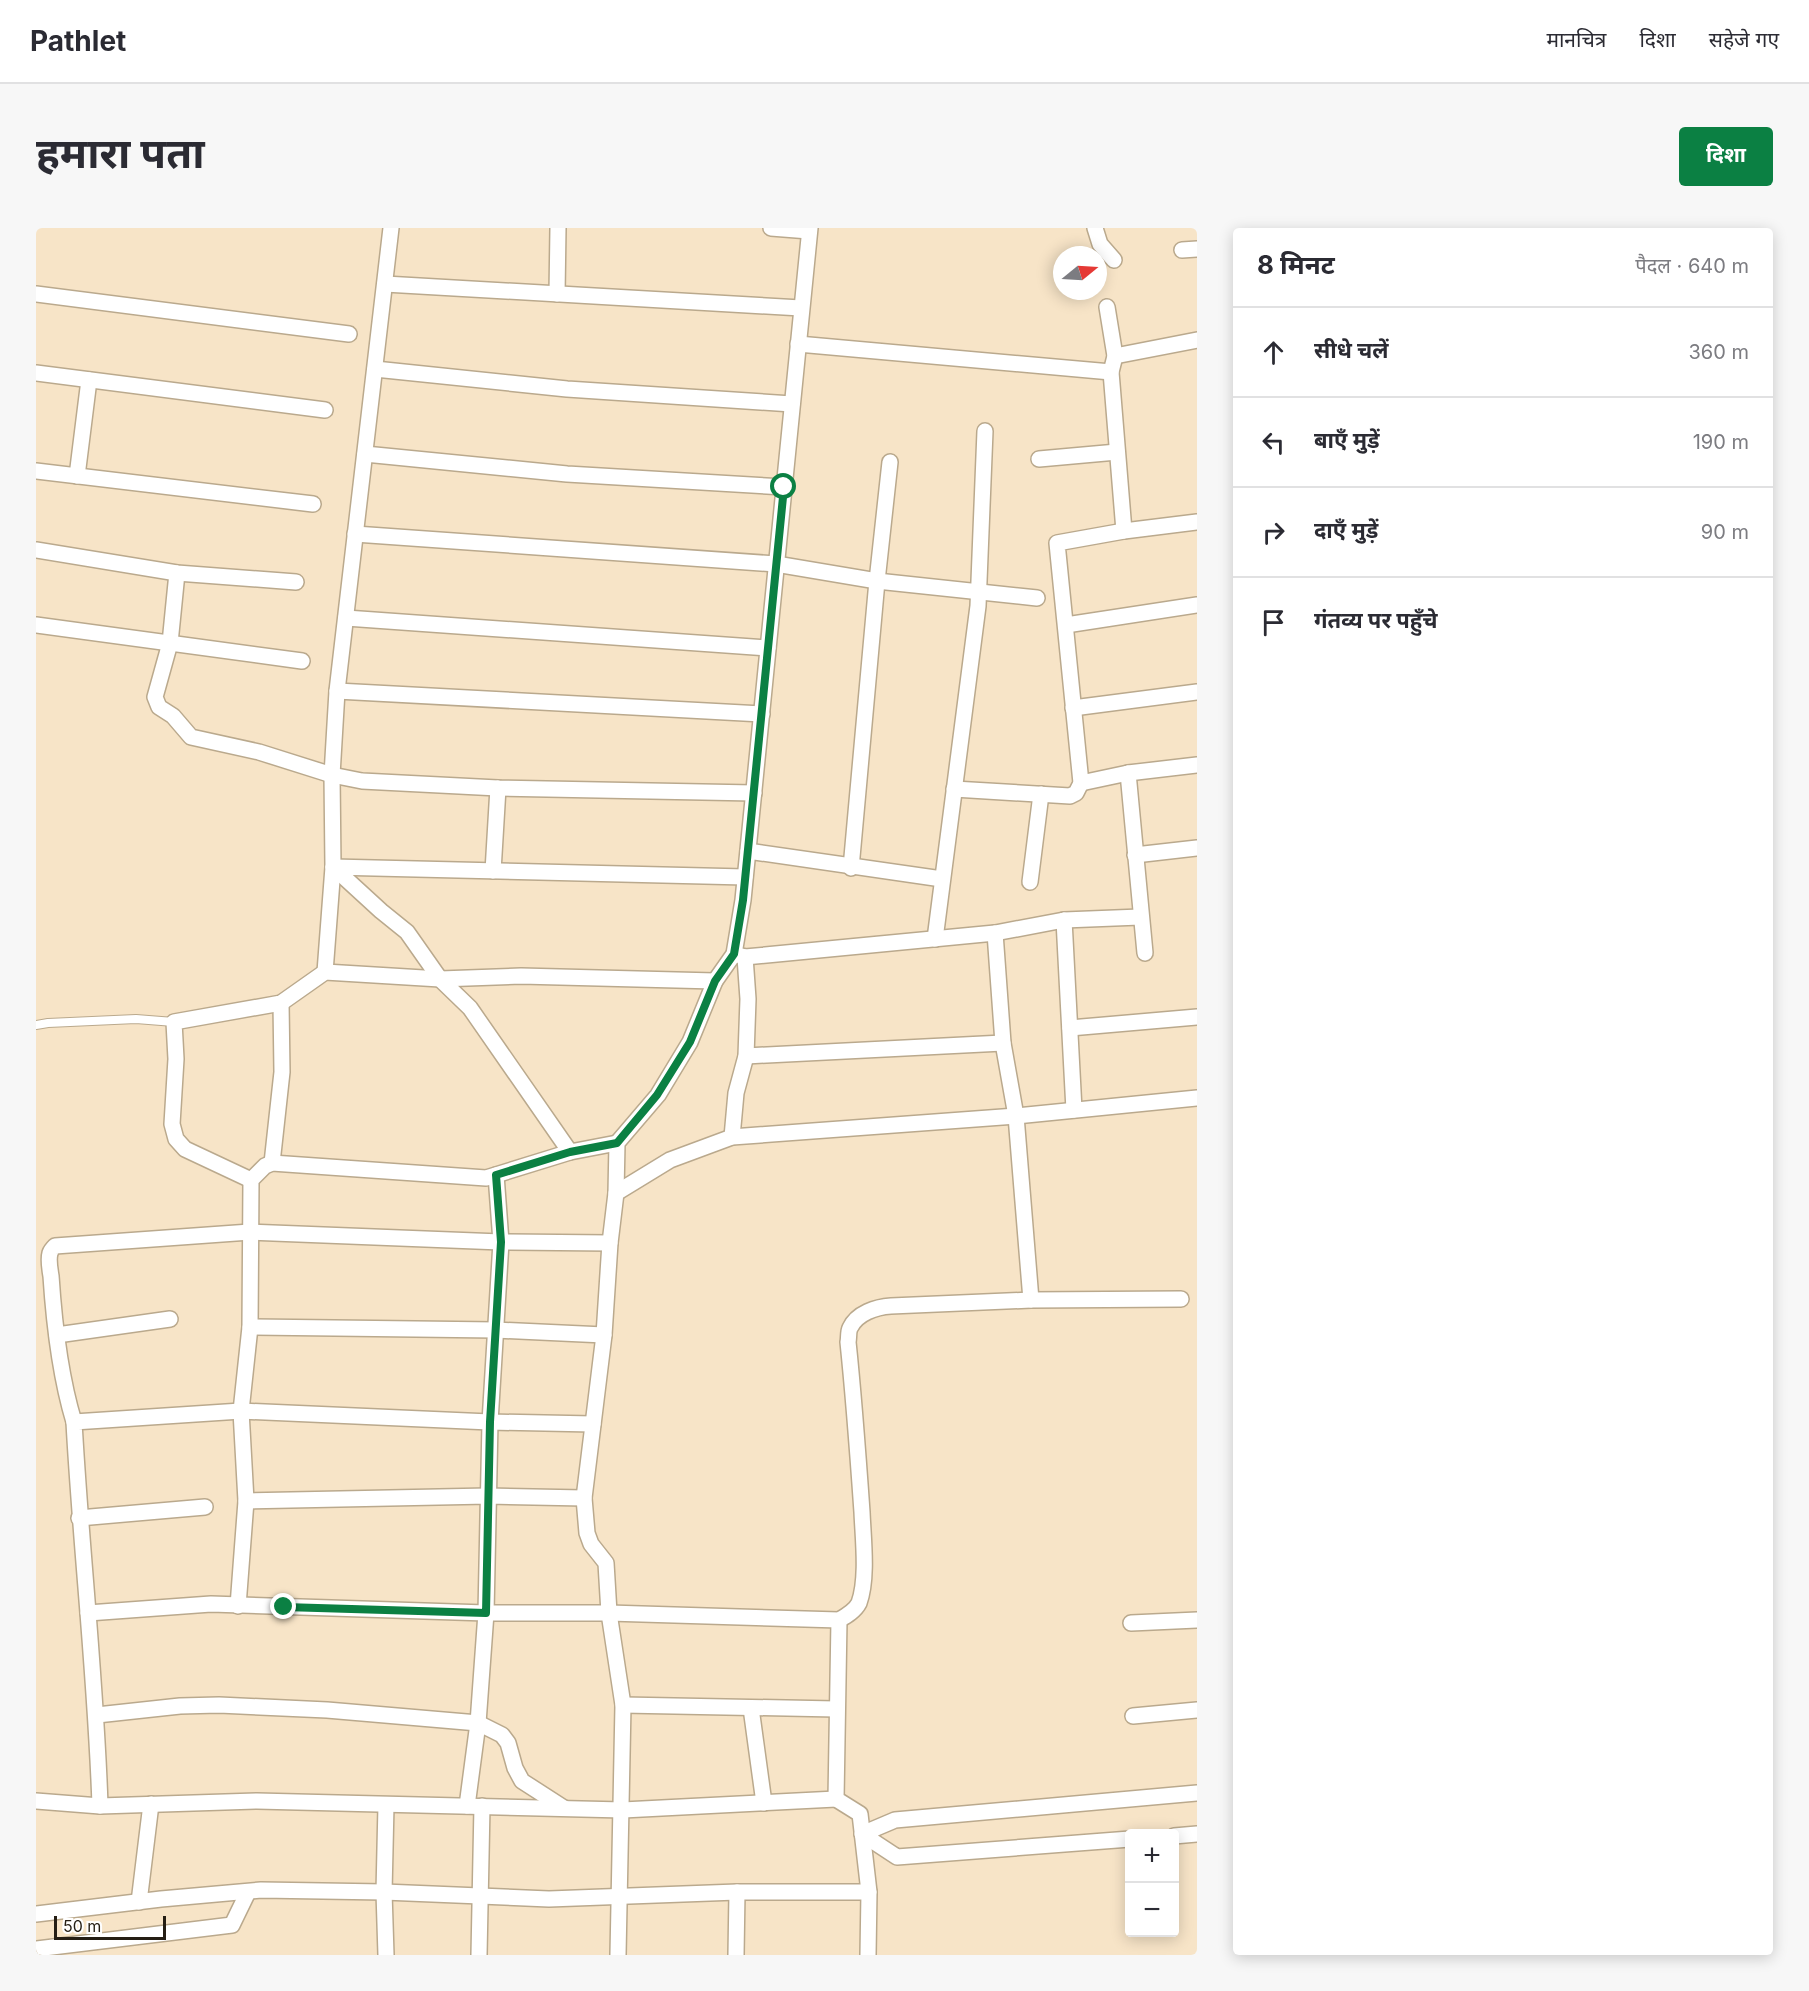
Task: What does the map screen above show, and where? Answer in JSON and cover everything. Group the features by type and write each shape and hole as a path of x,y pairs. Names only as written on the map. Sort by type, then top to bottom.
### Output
{"street":[{"path":"325,972 333,867 332,775 337,691 391,228"},
{"path":"557,294 558,228"},
{"path":"732,1137 736,1094 746,1056 748,999 739,955 745,877 810,229 771,228"},
{"path":"1095,228 1100,244 1114,260"},
{"path":"385,284 801,308"},
{"path":"36,294 350,334"},
{"path":"1107,307 1115,356 1111,372 1124,531"},
{"path":"1115,356 1197,340"},
{"path":"798,344 1111,372"},
{"path":"375,369 567,389 792,404"},
{"path":"36,373 325,410"},
{"path":"77,476 89,380"},
{"path":"935,939 978,592 985,431"},
{"path":"1039,459 1117,452"},
{"path":"365,454 567,474 784,487"},
{"path":"851,868 890,462"},
{"path":"36,471 312,504"},
{"path":"954,789 1070,796 1076,793 1082,783 1057,543 1124,531 1197,522"},
{"path":"355,534 776,564 877,581 1037,598"},
{"path":"36,550 177,573 296,582"},
{"path":"177,573 170,643 155,696 159,706 173,716 191,737 259,752 362,782 498,788 754,793"},
{"path":"1066,625 1197,605"},
{"path":"346,618 768,648"},
{"path":"36,625 303,661"},
{"path":"337,691 762,714"},
{"path":"1073,708 1197,692"},
{"path":"1082,783 1128,773 1197,765"},
{"path":"1128,773 1145,953"},
{"path":"494,871 498,788"},
{"path":"1030,882 1041,794"},
{"path":"1135,855 1197,848"},
{"path":"748,851 851,868 942,879"},
{"path":"333,867 745,877"},
{"path":"333,867 407,932 440,979 470,1008 570,1152"},
{"path":"618,1955 623,1810 623,1705 609,1613 606,1563 591,1544 587,1533 584,1498 604,1335 609,1243 616,1193 617,1143 657,1095 690,1042 715,981 739,955 995,933 1064,920 1140,917"},
{"path":"1064,920 1074,1110"},
{"path":"995,933 1003,1043 1016,1116 1031,1300"},
{"path":"251,1180 185,1149 176,1139 172,1124 176,1059 174,1022 281,1003 325,972 440,979 521,976 715,981"},
{"path":"272,1163 282,1072 281,1003"},
{"path":"1070,1029 1197,1017"},
{"path":"746,1056 1003,1043"},
{"path":"616,1193 670,1160 732,1137 1016,1116 1197,1098"},
{"path":"238,1606 246,1501 241,1411 250,1327 251,1180 265,1166 272,1163 486,1178 570,1152 617,1143"},
{"path":"479,1955 475,1806 486,1613 490,1422 501,1242 496,1175"},
{"path":"100,1806 97,1715 79,1518 74,1422 57,1335 50,1251 55,1246 249,1232 501,1242 609,1243"},
{"path":"88,1614 211,1604 486,1613 609,1613 839,1620 858,1605 862,1589 864,1544 848,1342 850,1328 859,1317 879,1307 1031,1300 1181,1299"},
{"path":"57,1335 170,1319"},
{"path":"250,1327 495,1330 604,1335"},
{"path":"74,1422 241,1411 592,1424"},
{"path":"246,1501 489,1496 584,1498"},
{"path":"79,1518 205,1507"},
{"path":"836,1799 839,1620"},
{"path":"1131,1623 1197,1620"},
{"path":"97,1715 219,1705 327,1710 478,1723 502,1735 508,1743 515,1768 522,1781 566,1809"},
{"path":"623,1705 836,1709"},
{"path":"751,1708 764,1803"},
{"path":"1133,1716 1197,1710"},
{"path":"862,1834 895,1820 1197,1793"},
{"path":"36,1801 100,1806 257,1801 623,1810 836,1799 860,1814 869,1892 868,1955"},
{"path":"139,1902 151,1804"},
{"path":"386,1805 384,1892 386,1955"},
{"path":"862,1834 897,1857 1125,1839"},
{"path":"1179,1836 1197,1834"},
{"path":"36,1914 248,1892 384,1892 549,1899 737,1892 869,1892"},
{"path":"36,1949 232,1925 248,1892"},
{"path":"736,1955 737,1892"}],"lane":[{"path":"36,1025 136,1018 174,1022"}],"route":[{"path":"284,1607 486,1613 490,1422 501,1242 496,1175 570,1152 617,1143 657,1095 690,1042 715,981 734,954 743,900 784,487"}]}
